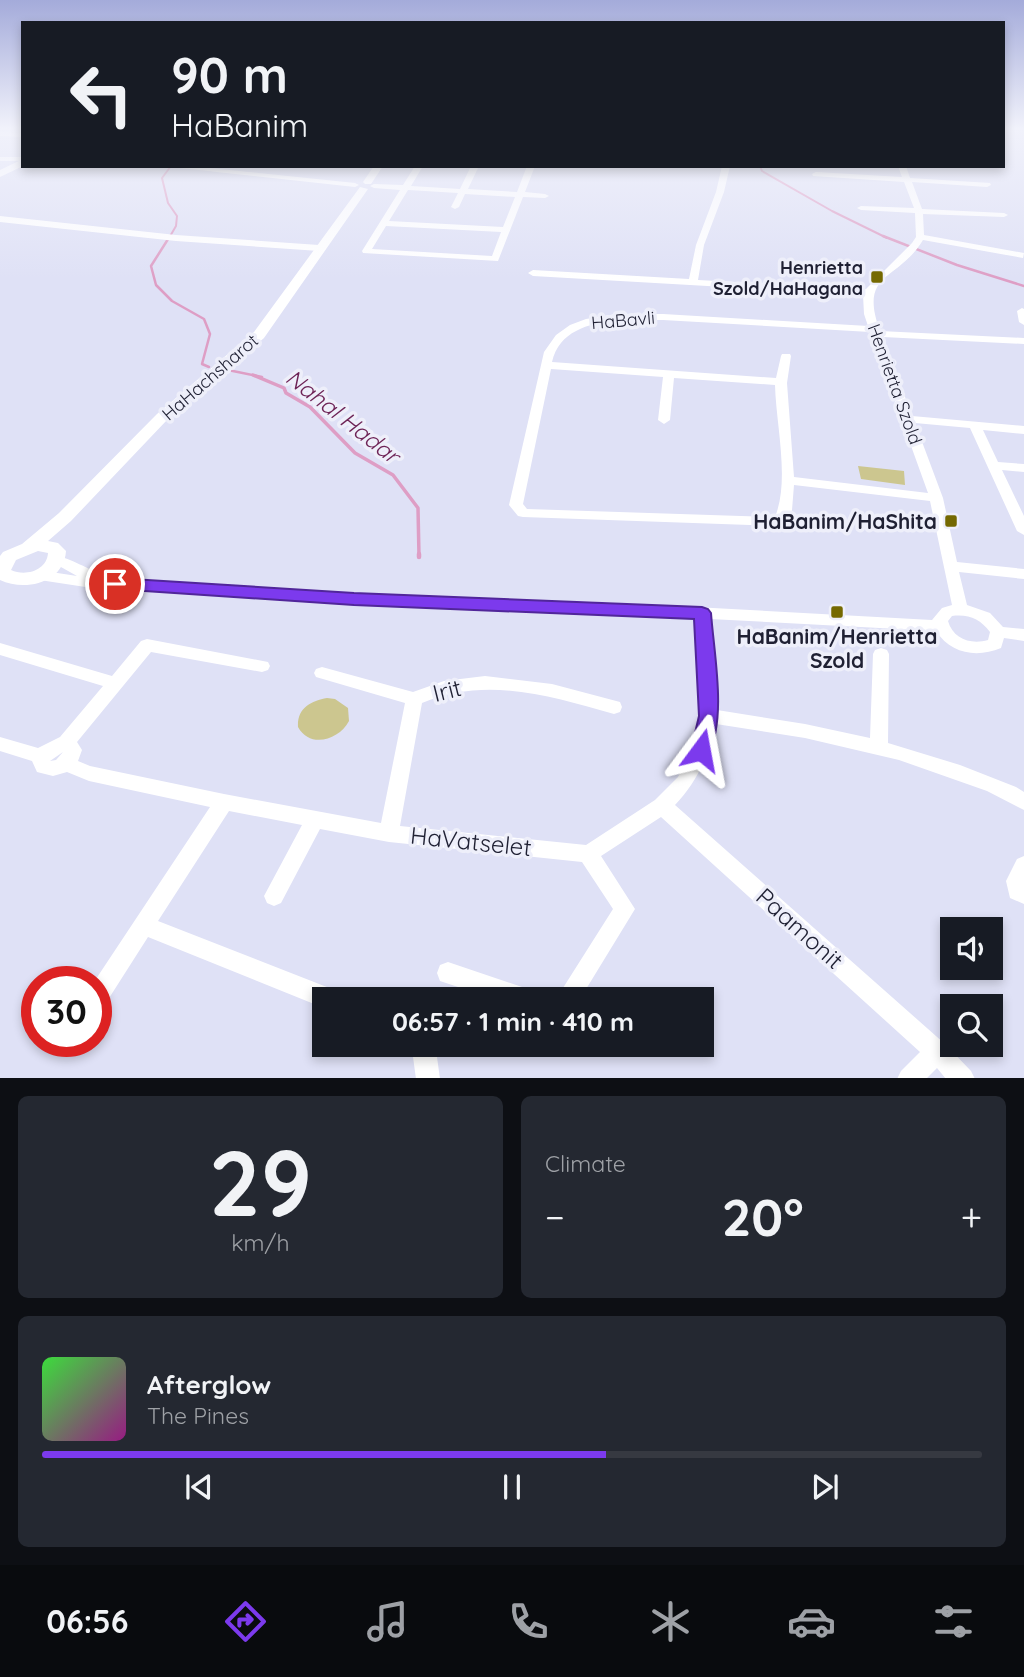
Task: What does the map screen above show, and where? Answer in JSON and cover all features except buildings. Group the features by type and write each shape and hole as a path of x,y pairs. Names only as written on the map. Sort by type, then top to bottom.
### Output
{"street":[{"path":"286,178 404,189 545,196"},
{"name":"HaHachsharot","path":"2,566 17,550 30,546 65,517 162,417 259,335 370,178"},
{"path":"411,178 366,251 495,259 526,178"},
{"path":"455,207 469,178"},
{"path":"694,283 699,245 723,178"},
{"path":"882,178 987,185"},
{"path":"533,273 869,292 872,285 889,273 920,237 919,211 908,180"},
{"path":"861,208 1004,215"},
{"path":"0,219 176,238 319,248"},
{"path":"383,223 506,230"},
{"path":"920,237 1023,255"},
{"name":"Henrietta Szold","path":"869,292 869,314 936,498 960,609"},
{"name":"HaBavli","path":"787,480 785,515 780,523 523,513 516,505 549,352 558,337 584,323 616,317 658,317 1024,341"},
{"path":"786,356 781,382 787,480 936,498"},
{"path":"545,365 781,382"},
{"path":"664,420 668,374"},
{"path":"908,419 1024,430"},
{"path":"975,426 1024,531"},
{"path":"994,466 1024,468"},
{"name":"HaHachsharot","path":"55,553 65,517"},
{"path":"30,546 55,553 84,574 115,584"},
{"path":"38,576 51,568 55,553"},
{"path":"2,566 15,580 38,576 115,584 354,599 941,626"},
{"path":"951,566 1024,574"},
{"path":"960,609 970,610 988,619 998,632 998,639 989,648 970,648 951,639 941,626 942,615 960,609"},
{"path":"575,987 625,909 587,854 662,806 684,783 701,750 709,716 702,613"},
{"path":"998,632 1024,635"},
{"path":"65,744 73,750 66,764 46,769 40,762 41,756 53,746 65,744 147,645 262,666"},
{"path":"0,649 114,683"},
{"path":"879,746 881,654"},
{"path":"322,673 414,699"},
{"name":"Irit","path":"388,833 414,699 443,687 468,683 538,687 614,707"},
{"path":"709,716 787,726 879,746 928,761 1019,797"},
{"path":"0,744 41,756"},
{"name":"HaVatselet","path":"66,764 89,773 224,802 388,833 587,854"},
{"path":"112,974 224,802"},
{"name":"Paamonit","path":"662,806 963,1078"},
{"path":"274,896 315,820"},
{"path":"1024,864 1016,881 1017,891 1024,894"},
{"path":"145,926 312,992"},
{"path":"448,973 490,987"},
{"path":"910,1078 937,1052"},
{"path":"425,1057 428,1078"}],"shaded area":[{"path":"858,466 904,471 905,485 861,479"},
{"path":"327,698 335,699 348,708 349,721 332,737 317,740 310,738 298,727 300,715 306,706"}],"waterway":[{"name":"Nahal Hadar","path":"162,178 168,203 177,216 176,226 169,238"},
{"path":"775,178 887,238"},
{"name":"Nahal Hadar","path":"170,236 151,266 156,285 172,301 204,319 210,334 202,364 209,367"},
{"path":"883,236 957,265 1024,286"},
{"name":"Nahal Hadar","path":"228,370 254,375"},
{"name":"Nahal Hadar","path":"254,375 262,377"},
{"name":"Nahal Hadar","path":"254,375 284,388 286,393 310,407 355,453 393,475 418,508 419,556"}],"place":[{"name":"Henrietta Szold/HaHagana","path":"877,277"},
{"name":"HaBanim/HaShita","path":"951,521"},
{"name":"HaBanim/Henrietta Szold","path":"837,612"}],"route":[{"path":"115,584 354,599 702,613 709,716 701,750"}]}
